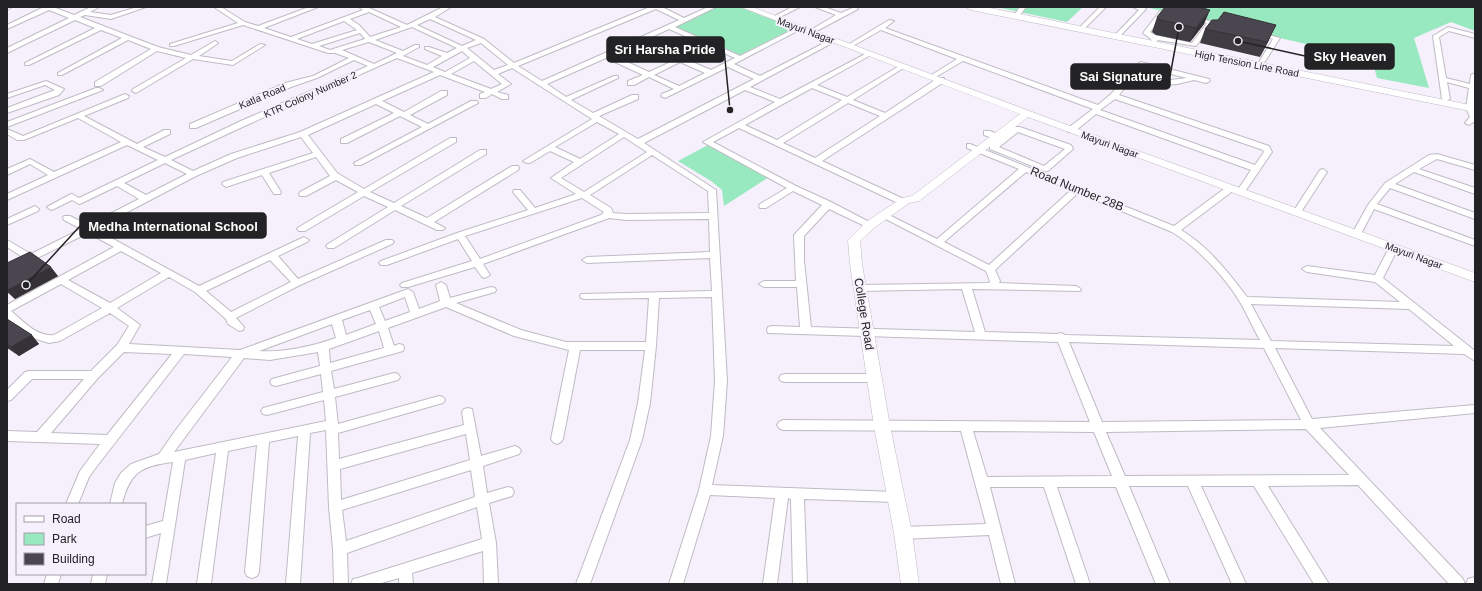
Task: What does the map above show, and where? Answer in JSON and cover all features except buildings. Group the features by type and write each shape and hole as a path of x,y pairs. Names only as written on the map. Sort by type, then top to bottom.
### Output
{"main road":[{"name":"High Tension Line Road","path":"971,7 1119,35 1473,107"},
{"name":"High Tension Line Road","path":"984,7 1021,10 1119,35 1153,39 1199,50 1446,99 1473,107"}],"street":[{"path":"7,27 49,7 156,49 192,58 233,63 262,45"},
{"path":"7,51 96,7"},
{"path":"83,13 111,18 143,7"},
{"path":"217,7 243,23 330,52 409,26 448,7"},
{"path":"258,28 315,7"},
{"path":"362,7 462,48 508,84 482,96"},
{"path":"494,73 656,7 684,20"},
{"path":"542,84 713,7"},
{"name":"Mayuri Nagar","path":"745,7 1071,130 1236,189 1475,278"},
{"path":"774,18 797,7"},
{"path":"818,7 841,15"},
{"path":"1083,27 1103,7"},
{"path":"1119,35 1143,9 1136,7"},
{"path":"811,32 855,9"},
{"path":"291,39 369,10"},
{"path":"1153,39 1146,33 1162,12 1173,13"},
{"path":"1186,16 1210,22 1194,45 1186,46"},
{"path":"430,17 482,40 514,66 594,119 639,142 712,190 721,381 717,436 705,490 676,584"},
{"path":"345,19 357,26 369,40 428,67 506,97"},
{"path":"849,46 891,21"},
{"path":"172,45 243,23"},
{"path":"1199,50 1217,23"},
{"path":"668,26 740,58"},
{"path":"27,64 102,27"},
{"path":"665,96 800,28"},
{"path":"880,28 1257,169"},
{"path":"1446,99 1436,36 1448,29 1475,36"},
{"path":"312,46 361,31"},
{"path":"1253,32 1277,38 1262,62"},
{"path":"60,74 127,38"},
{"path":"338,38 350,46"},
{"path":"428,67 462,48 482,40"},
{"path":"638,40 711,73"},
{"path":"639,142 834,40"},
{"path":"136,91 215,43"},
{"name":"KTR Colony Number 2","path":"51,207 72,197 79,201 164,159 418,46"},
{"path":"427,48 448,56"},
{"path":"7,131 20,138 24,138 38,123 98,87 156,49"},
{"path":"335,50 374,66"},
{"path":"869,54 707,142 792,188 870,224"},
{"path":"606,55 680,89"},
{"name":"Katla Road","path":"193,126 288,85 315,77 354,58"},
{"path":"7,270 193,174 234,156 304,134 474,58"},
{"path":"816,161 886,116 963,58"},
{"path":"631,83 681,59"},
{"path":"728,64 760,79"},
{"path":"1071,130 1114,96 1141,64 1206,81"},
{"path":"778,143 903,66"},
{"path":"1469,123 1474,117 1473,107 1475,75"},
{"path":"566,100 616,77"},
{"path":"1129,78 1169,84 1183,82 1194,78"},
{"path":"1443,79 1474,86"},
{"path":"7,96 46,83 60,90 7,111"},
{"path":"811,85 886,116"},
{"path":"745,87 780,102"},
{"path":"344,142 444,93"},
{"path":"7,125 38,123 77,115 124,96"},
{"path":"1114,96 1266,148 1268,152 1257,169 1236,189 1175,230"},
{"path":"527,161 550,148 594,119 635,97"},
{"path":"376,101 428,127"},
{"path":"358,163 474,103"},
{"name":"College Road","path":"910,584 903,533 882,426 856,264 854,240 870,224 884,216 904,201 914,199 975,148 995,136 1022,111"},
{"path":"77,115 136,147 193,174"},
{"path":"739,125 904,201"},
{"path":"1018,129 1069,148 1045,169 993,147 995,136 1018,129"},
{"path":"136,147 167,132"},
{"path":"304,134 336,176 365,193 440,228"},
{"path":"608,215 608,210 555,178 621,136"},
{"path":"302,229 453,140"},
{"path":"7,197 127,142"},
{"path":"550,148 581,162"},
{"name":"Road Number 28B","path":"975,148 1175,230 1190,240 1221,270 1244,300 1309,424 1458,584"},
{"path":"331,246 483,152"},
{"path":"226,184 318,154"},
{"path":"384,263 460,235 583,195 648,154"},
{"path":"1357,234 1372,206 1388,185 1434,156 1475,168"},
{"path":"7,172 30,161 53,176"},
{"path":"427,222 515,168"},
{"path":"938,243 1025,168"},
{"path":"1412,169 1475,191"},
{"path":"264,172 277,192"},
{"path":"1297,212 1323,172"},
{"path":"303,194 336,176"},
{"path":"118,183 146,199"},
{"path":"1388,185 1475,216"},
{"path":"763,206 792,188"},
{"path":"990,269 1077,189"},
{"path":"517,192 533,211"},
{"path":"806,330 801,284 799,235 828,204"},
{"path":"1372,206 1475,242"},
{"path":"7,222 35,209"},
{"path":"405,286 608,215 626,217 714,216"},
{"path":"884,216 990,269 995,281 992,286"},
{"path":"67,218 199,290 230,317 239,327"},
{"path":"460,235 485,275"},
{"path":"199,290 304,240"},
{"path":"230,317 297,284 389,242"},
{"path":"7,244 30,258"},
{"path":"7,309 122,247"},
{"path":"1378,279 1393,248"},
{"path":"271,255 297,284"},
{"path":"587,260 716,255"},
{"path":"1307,269 1378,279 1475,357"},
{"path":"7,314 41,339 49,340 56,338 110,308 169,273"},
{"path":"40,437 94,375 121,348 136,325 110,308 61,280"},
{"path":"764,284 801,284"},
{"path":"441,285 446,302"},
{"path":"966,286 981,335"},
{"path":"860,288 992,286 1076,289"},
{"path":"121,348 181,350 270,356 323,347 446,302 491,290"},
{"path":"162,458 241,354 408,292 416,313"},
{"path":"585,296 718,294"},
{"path":"583,584 636,440 644,403 654,295"},
{"path":"1244,300 1410,306"},
{"path":"446,302 518,333 566,346 650,346"},
{"path":"276,382 394,349 373,305"},
{"path":"336,318 342,340"},
{"path":"772,330 1061,337 1465,350"},
{"path":"1061,337 1163,584"},
{"path":"557,439 574,346"},
{"path":"323,347 332,427 335,506 340,549 341,584"},
{"path":"72,503 84,475 181,350"},
{"path":"7,397 29,375 94,375"},
{"path":"266,411 394,377"},
{"path":"785,378 875,378"},
{"path":"116,503 124,477 129,471 162,458 180,456 304,430 332,427 440,400"},
{"path":"783,425 1098,427 1309,424 1475,409"},
{"path":"468,412 489,542 491,584"},
{"path":"965,425 982,482 1008,584"},
{"path":"333,466 470,428"},
{"path":"293,584 304,430"},
{"path":"7,436 110,440"},
{"path":"252,572 263,439"},
{"path":"204,584 223,446"},
{"path":"335,506 515,451"},
{"path":"159,584 180,456"},
{"path":"982,482 1360,480"},
{"path":"1192,481 1239,584"},
{"path":"1258,481 1322,584"},
{"path":"1049,482 1083,584"},
{"path":"705,490 896,497"},
{"path":"340,549 508,492"},
{"path":"770,584 782,493"},
{"path":"797,494 800,584"},
{"path":"146,532 169,525"},
{"path":"903,533 993,530"},
{"path":"358,584 489,542"},
{"path":"405,569 406,584"}],"green space":[{"path":"717,7 739,7 795,28 740,55 672,26"},
{"path":"996,7 1083,7 1067,22"},
{"path":"1145,7 1475,7 1475,31 1451,22 1414,38 1429,88 1377,78 1372,59"},
{"path":"708,145 769,177 724,206 722,190 711,181 678,161"}],"place":[{"name":"Sai Signature","path":"1179,27"},
{"name":"Sky Heaven","path":"1238,41"},
{"name":"Sri Harsha Pride","path":"730,110"},
{"name":"Medha International School","path":"26,285"}]}
